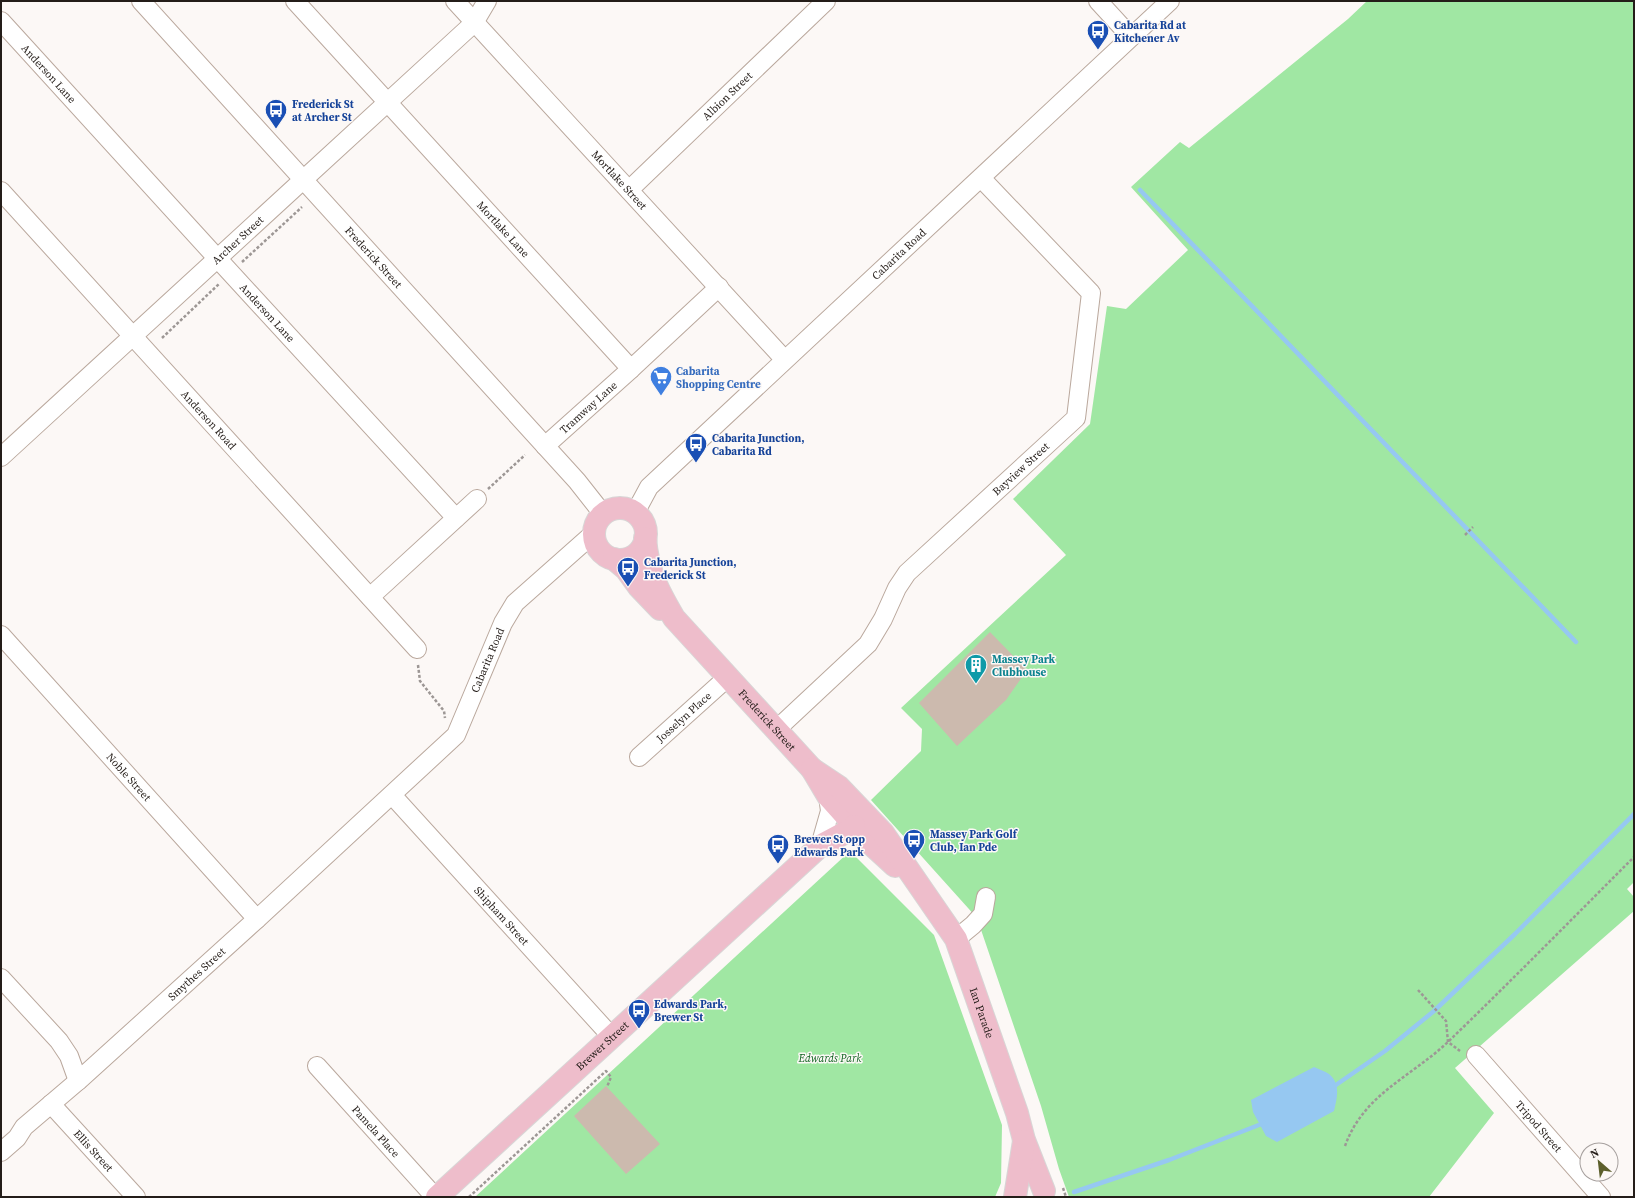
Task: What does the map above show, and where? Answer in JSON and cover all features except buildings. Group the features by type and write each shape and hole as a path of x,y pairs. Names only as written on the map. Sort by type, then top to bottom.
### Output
{"main road":[{"path":"625,508 635,513 644,524 645,538 642,546 630,557 614,559 607,556 598,548 599,524 613,509 625,508"},
{"name":"Frederick Street","path":"645,538 647,557 652,576 659,592 674,618"},
{"name":"Frederick Street","path":"614,559 626,569 657,606 674,618 812,769"},
{"name":"Ian Parade","path":"812,769 839,787 846,811 924,893 956,939 1018,1113 1024,1140 1049,1194"},
{"name":"Brewer Street","path":"436,1197 820,846 850,830 846,811"},
{"name":"Ian Parade","path":"1016,1197 1024,1140"},
{"path":"1016,1197 1028,1191 1036,1190 1049,1194"}],"street":[{"name":"Frederick Street","path":"141,1 588,494 599,524"},
{"name":"Mortlake Lane","path":"295,1 632,368"},
{"name":"Mortlake Street","path":"455,1 784,359"},
{"name":"Archer Street","path":"1,457 474,22 487,1"},
{"name":"Albion Street","path":"629,190 826,1"},
{"path":"1098,1 1131,37"},
{"name":"Cabarita Road","path":"635,513 649,487 784,359 981,178 1170,1"},
{"name":"Anderson Lane","path":"1,21 456,518"},
{"name":"Bayview Street","path":"777,729 868,644 883,619 897,588 907,573 1076,418 1091,293 981,178"},
{"name":"Anderson Road","path":"1,191 417,649"},
{"path":"632,368 719,287"},
{"name":"Tramway Lane","path":"545,446 632,368"},
{"path":"370,597 477,499"},
{"name":"Cabarita Road","path":"392,795 456,735 502,623 515,603 599,524"},
{"name":"Noble Street","path":"1,635 257,919"},
{"name":"Josselyn Place","path":"639,757 728,677"},
{"name":"Smythes Street","path":"1,1152 17,1138 24,1127 78,1081 392,795"},
{"name":"Shipham Street","path":"392,795 611,1036"},
{"path":"956,939 973,926 983,914 986,897"},
{"path":"1,978 58,1041 69,1056 78,1081"},
{"path":"58,1041 82,1058 96,1064"},
{"name":"Tripod Street","path":"1476,1055 1601,1197"},
{"name":"Pamela Place","path":"317,1066 436,1197"},
{"name":"Ellis Street","path":"51,1104 136,1197"}],"path":[{"path":"477,499 525,455"},
{"path":"1465,535 1473,527"},
{"path":"417,649 420,681 444,711 447,725"},
{"path":"1345,1146 1350,1132 1378,1097 1448,1042 1634,857"},
{"path":"1630,860 1634,864"},
{"path":"1418,990 1446,1021 1448,1042 1462,1052 1476,1055"},
{"path":"469,1197 606,1071 611,1077 607,1087"}],"green space":[{"path":"1367,1 1634,1 1634,882 1627,889 1634,897 1634,911 1455,1068 1494,1113 1429,1197 1069,1197 1059,1169 1041,1106 977,918 871,800 921,751 922,729 901,708 1066,555 1013,499 1090,424 1107,306 1126,309 1188,250 1131,187 1180,142 1189,148 1348,19"},
{"name":"Edwards Park","path":"850,851 934,935 1002,1125 1001,1183 995,1197 475,1197"}],"water":[{"path":"1314,1067 1329,1074 1335,1082 1337,1091 1334,1111 1277,1142 1266,1136 1253,1112 1251,1100"}],"waterway":[{"path":"1140,190 1576,642"},
{"path":"1333,1087 1385,1051 1434,1011 1515,934 1634,814"},
{"path":"1074,1192 1169,1160 1264,1123"}],"place":[{"name":"Cabarita Rd at Kitchener Av","path":"1098,50"},
{"name":"Frederick St at Archer St","path":"276,130"},
{"name":"Cabarita Shopping Centre","path":"661,396"},
{"name":"Cabarita Junction, Cabarita Rd","path":"696,464"},
{"name":"Cabarita Junction, Frederick St","path":"628,588"},
{"name":"Massey Park Clubhouse","path":"976,684"},
{"name":"Massey Park Golf Club, Ian Pde","path":"914,860"},
{"name":"Brewer St opp Edwards Park","path":"778,864"},
{"name":"Edwards Park, Brewer St","path":"639,1030"}]}
